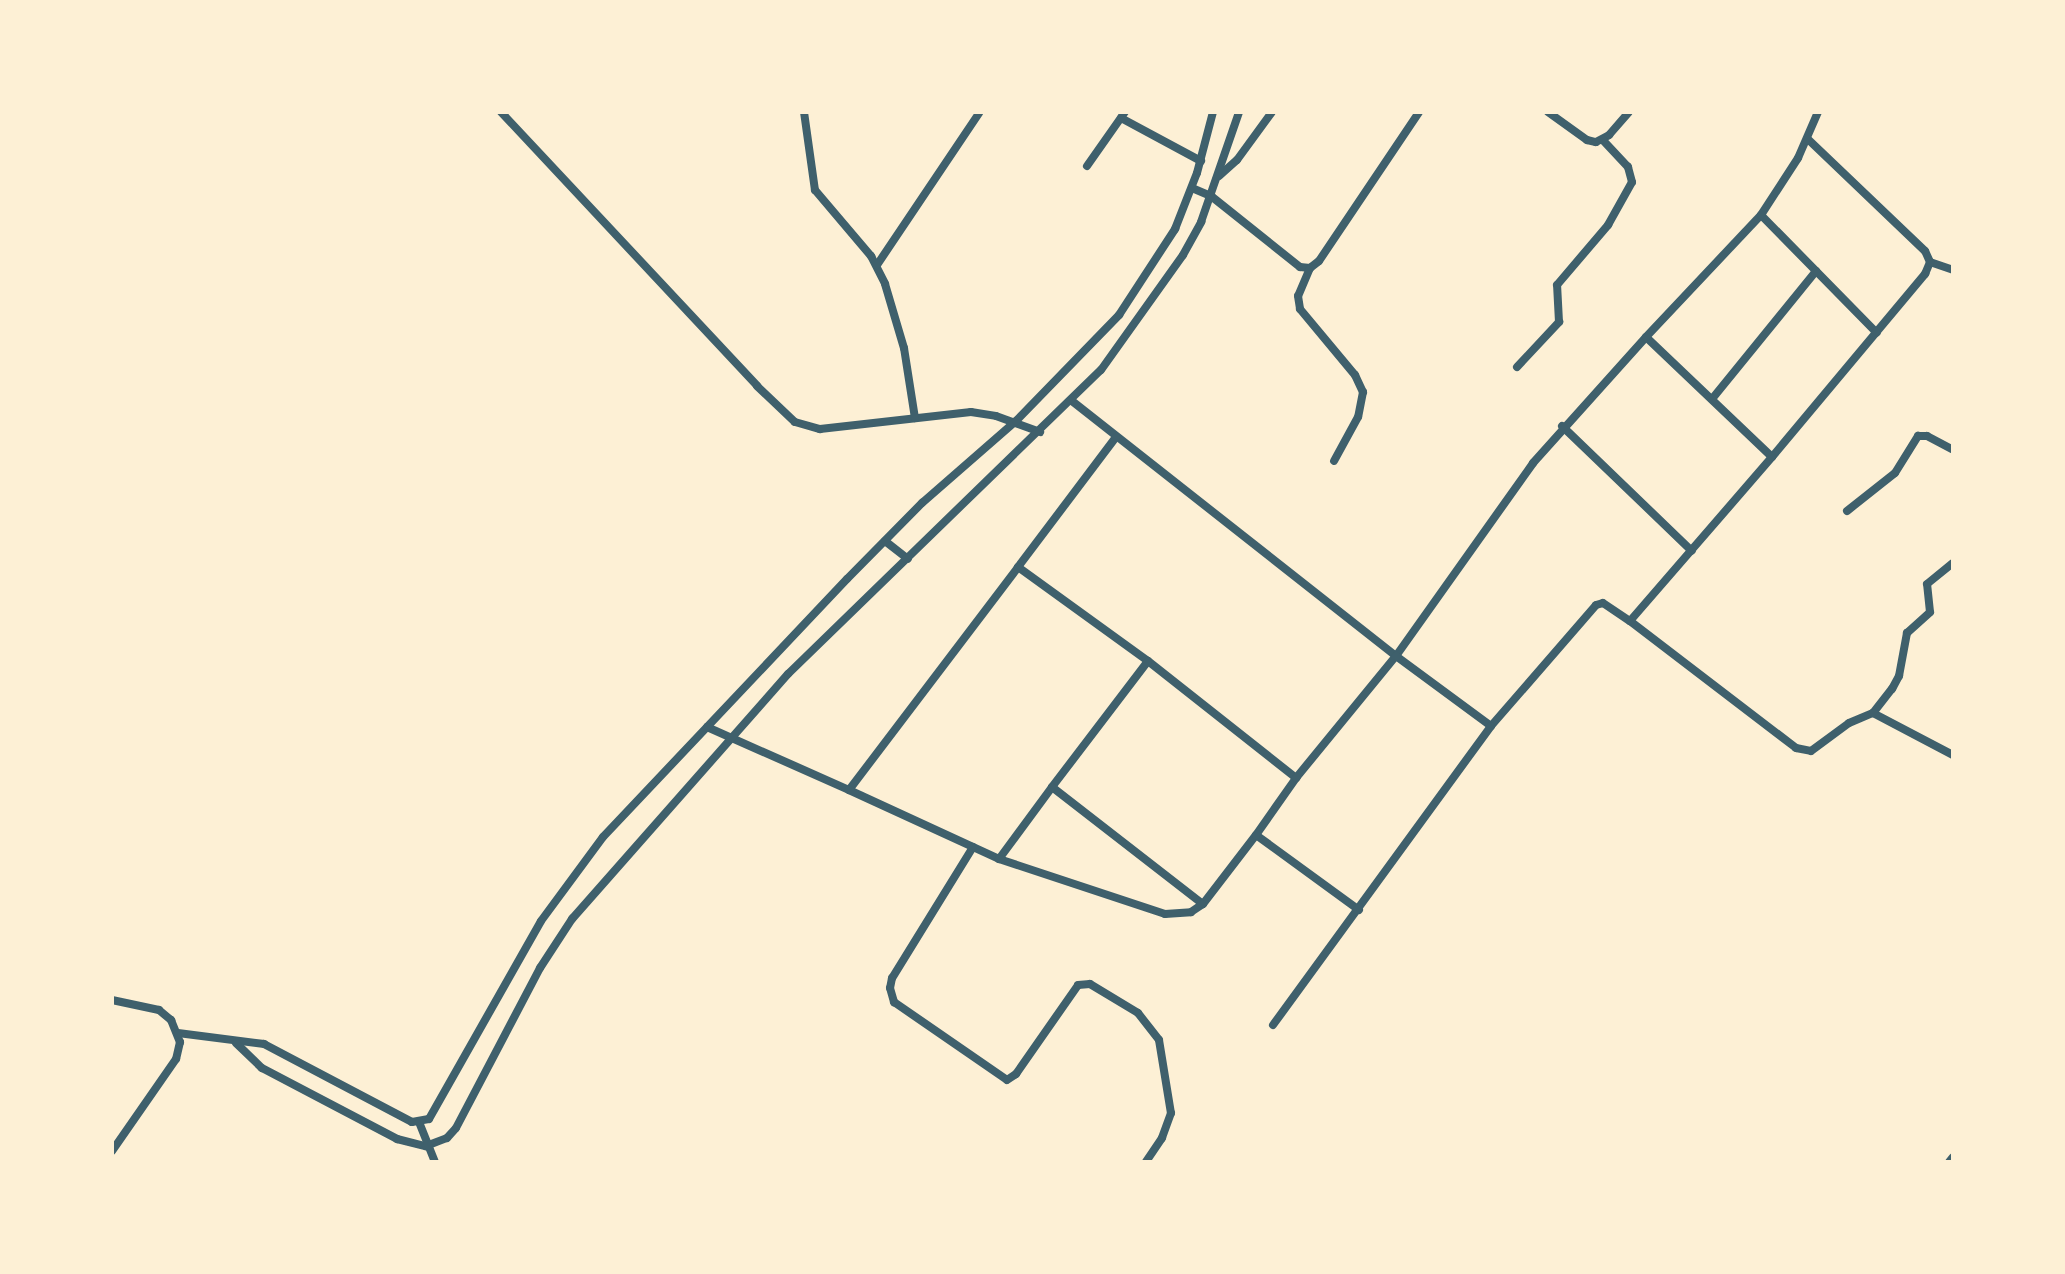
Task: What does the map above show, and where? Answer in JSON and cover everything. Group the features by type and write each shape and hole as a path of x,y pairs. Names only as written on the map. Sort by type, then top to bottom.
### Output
{"street":[{"path":"501,112 782,412 804,426 820,429 971,412 1016,421 1040,432"},
{"path":"804,112 815,190 877,265 904,348 915,418"},
{"path":"178,1033 236,1043 264,1044 404,1118 419,1122 429,1119 541,921 603,837 885,541 1016,421 1119,315 1160,256 1192,188 1213,112"},
{"path":"236,1043 262,1068 397,1139 426,1146 447,1138 456,1128 540,968 572,919 788,674 1072,401 1121,344 1183,255 1211,196 1239,112"},
{"path":"1216,179 1237,160 1272,112"},
{"path":"1334,461 1358,417 1363,392 1355,375 1300,309 1298,296 1310,268 1319,261 1419,112"},
{"path":"1548,112 1587,140 1603,140 1629,112"},
{"path":"707,727 999,859 1165,914 1191,912 1203,904 1296,778 1396,656 1500,507 1562,426 1761,215 1808,139 1818,112"},
{"path":"877,265 979,113"},
{"path":"1087,166 1123,115 1201,161"},
{"path":"1808,139 1925,251 1930,262 1953,270"},
{"path":"1517,367 1559,322 1557,285 1608,225 1632,182 1628,167 1603,140"},
{"path":"1192,188 1211,196 1300,267 1310,268"},
{"path":"1761,215 1877,333"},
{"path":"1630,621 1877,333 1925,274 1930,262"},
{"path":"1712,399 1816,271"},
{"path":"1646,337 1772,457"},
{"path":"1072,401 1396,656 1491,726"},
{"path":"1562,426 1692,551"},
{"path":"1847,511 1886,481 1918,436 1927,436 1953,450"},
{"path":"849,790 1116,437"},
{"path":"885,541 908,559"},
{"path":"1273,1025 1491,726 1596,605 1603,603 1630,621 1801,750 1816,749 1849,723 1873,713 1898,681 1907,633 1930,612 1927,584 1953,563"},
{"path":"1018,567 1148,661 1296,778"},
{"path":"999,859 1148,661"},
{"path":"1873,713 1953,755"},
{"path":"1052,787 1203,904"},
{"path":"1256,835 1359,910"},
{"path":"973,847 892,978 890,988 894,1002 1007,1080 1016,1074 1078,985 1090,984 1138,1013 1159,1040 1171,1113 1162,1138 1146,1162"},
{"path":"112,1000 159,1010 178,1033 180,1042 176,1059 112,1151"},
{"path":"419,1122 426,1146 435,1162"},
{"path":"1949,1162 1953,1157"}]}
